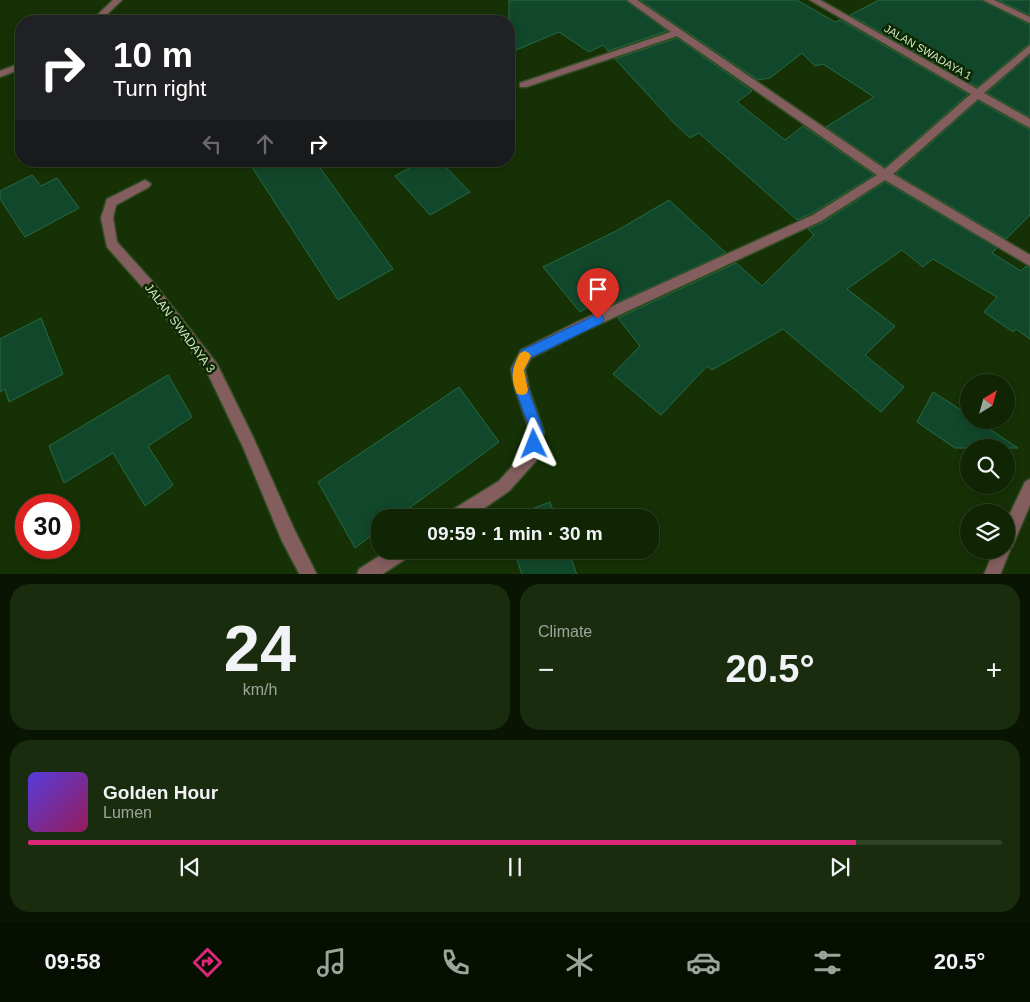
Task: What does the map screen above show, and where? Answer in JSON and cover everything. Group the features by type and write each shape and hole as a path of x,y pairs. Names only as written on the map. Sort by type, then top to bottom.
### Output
{"street":[{"path":"101,15 118,0"},
{"path":"631,0 885,175 1030,261"},
{"name":"JALAN SWADAYA 1","path":"814,0 1030,124"},
{"path":"987,0 1030,20"},
{"path":"524,85 583,64 620,54 677,33"},
{"path":"469,509 504,486 531,456 537,432 522,389 518,369 526,354 582,326 817,218 885,175 1030,48"},
{"path":"0,74 15,68"},
{"name":"JALAN SWADAYA 3","path":"144,184 111,202 107,218 112,244 149,286 212,368 248,442 288,535 309,574"},
{"path":"1015,521 1029,490"},
{"path":"365,574 389,559"},
{"path":"992,574 998,559"}],"building":[{"path":"509,0 625,0 667,31 608,51 603,45 589,52 559,32 515,50 515,15 509,15"},
{"path":"640,0 797,0 835,22 840,20 968,94 885,167 826,127 874,97 823,64 815,66 802,53 770,78 758,80"},
{"path":"879,0 981,0 1030,25 1030,43 977,87 850,15"},
{"path":"998,0 1030,0 1030,15"},
{"path":"677,38 752,91 737,102 785,140 803,126 874,175 812,213 797,220 699,133 690,138 615,59"},
{"path":"1030,55 1030,117 987,93"},
{"path":"978,101 1030,130 1030,215 1006,239 896,174"},
{"path":"252,167 319,167 393,269 338,300"},
{"path":"411,167 446,167 470,192 430,215 395,176"},
{"path":"32,175 41,186 57,178 79,208 25,237 0,199 0,191"},
{"path":"885,182 997,248 992,253 1021,271 1026,266 1030,268 1030,339 1016,329 1013,332 984,312 997,297 933,259 923,267 902,250 847,289 895,326 865,355 904,387 881,412 783,329 712,370 707,366 661,415 613,374 640,346 618,318 736,263 762,286 814,235 808,229 822,223"},
{"path":"669,200 726,253 609,306 603,298 580,312 543,267 618,230"},
{"path":"41,318 63,374 9,402 5,389 0,392 0,339"},
{"path":"168,375 192,417 148,446 173,485 145,506 113,453 64,483 49,446"},
{"path":"459,387 499,442 408,509 371,509 371,536 355,548 318,482"},
{"path":"933,392 960,409 960,429 990,429 1004,439 960,439 960,448 955,448 917,422"},
{"path":"550,502 553,509 532,509"},
{"path":"517,559 571,559 577,574 522,574"}],"slow traffic":[{"path":"522,390 518,369 525,356"}],"route":[{"path":"534,444 537,432 522,389 518,369 526,354 598,319"}]}
